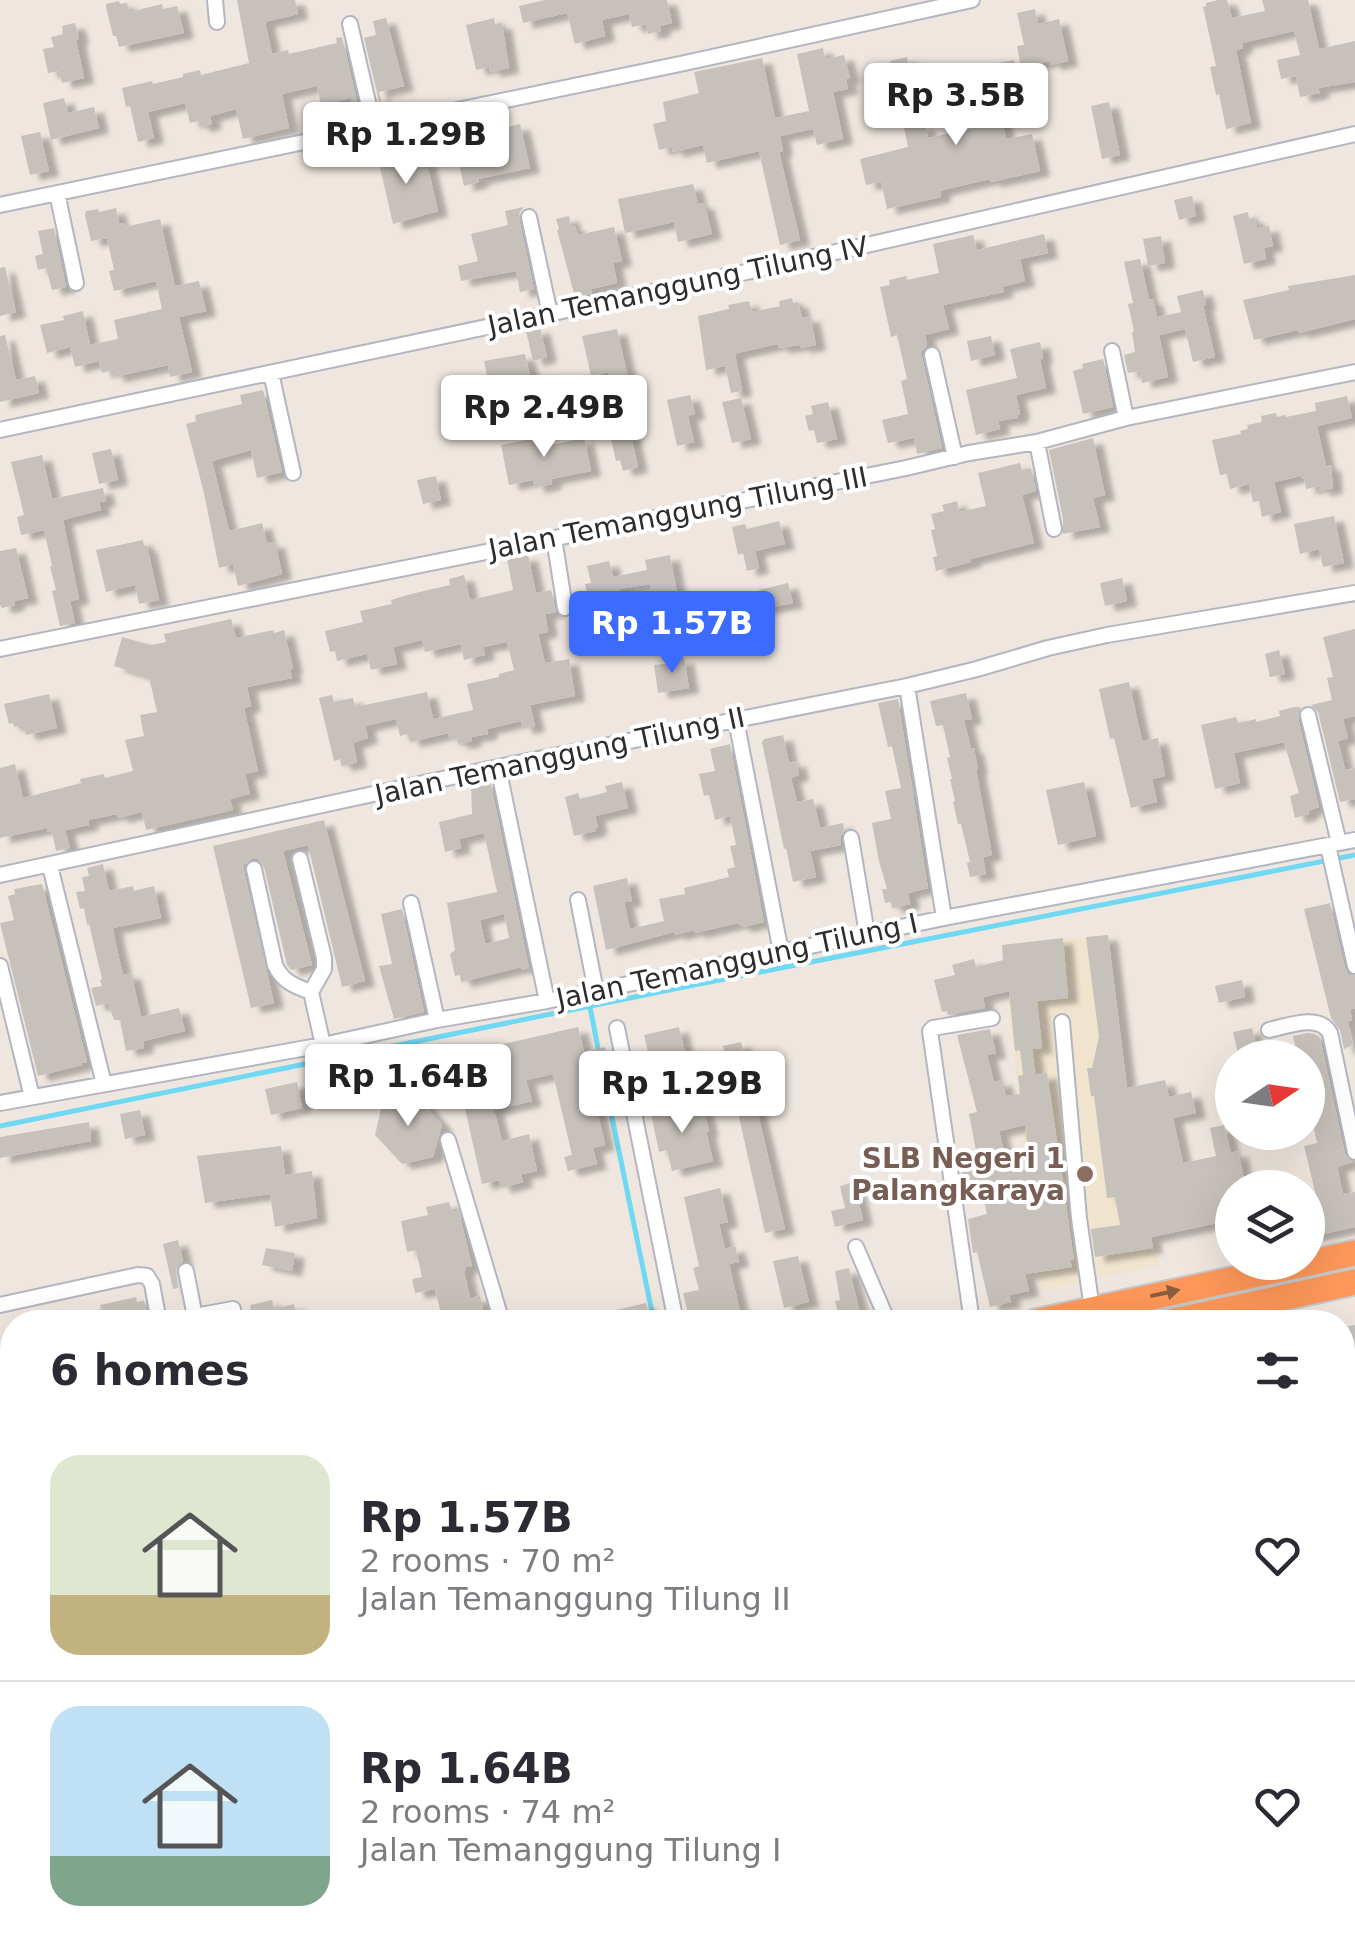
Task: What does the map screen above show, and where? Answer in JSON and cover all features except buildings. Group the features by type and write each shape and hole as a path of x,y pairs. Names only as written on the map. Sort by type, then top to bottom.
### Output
{"highway":[{"path":"1088,1310 1355,1252"},
{"path":"1244,1310 1355,1282"}],"street":[{"path":"215,0 216,22"},
{"path":"0,205 972,0"},
{"path":"350,24 374,128"},
{"name":"Jalan Temanggung Tilung IV","path":"0,430 831,254 1355,134"},
{"path":"57,193 76,283"},
{"path":"529,217 550,314"},
{"path":"1112,350 1126,418"},
{"path":"932,355 954,457"},
{"name":"Jalan Temanggung Tilung III","path":"0,650 1037,442 1126,418 1355,372"},
{"path":"271,373 293,473"},
{"path":"1037,442 1054,529"},
{"path":"554,538 565,608"},
{"name":"Jalan Temanggung Tilung II","path":"0,875 498,767 907,686 1107,634 1355,593"},
{"path":"907,686 944,918"},
{"path":"1308,715 1337,850 1355,966"},
{"path":"736,720 780,952"},
{"path":"498,767 548,1001"},
{"path":"850,838 868,934"},
{"name":"Jalan Temanggung Tilung I","path":"0,1103 548,1001 944,918 1337,850"},
{"path":"300,859 324,958 324,969 311,992 323,1045"},
{"path":"50,866 104,1084"},
{"path":"254,869 280,975 311,992"},
{"path":"578,900 596,991"},
{"path":"411,903 438,1020"},
{"path":"0,966 32,1097"},
{"path":"970,1310 930,1031 992,1018"},
{"path":"1062,1022 1079,1218 1092,1309"},
{"path":"1269,1030 1317,1022 1326,1025 1355,1152"},
{"path":"617,1028 674,1310"},
{"path":"448,1140 498,1310"},
{"path":"856,1247 883,1310"},
{"path":"186,1271 194,1310"},
{"path":"0,1305 138,1275 147,1276 152,1284 157,1310"},
{"path":"227,1310 233,1308"}],"shaded area":[{"name":"SLB Negeri 1 Palangkaraya","path":"1108,935 1125,1083 1159,1265 1040,1291 1002,945"}],"waterway":[{"path":"0,1126 1355,855"},
{"path":"590,1007 599,1053"},
{"path":"606,1088 652,1310"}],"place":[{"name":"SLB Negeri 1 Palangkaraya","path":"1085,1174"}]}
